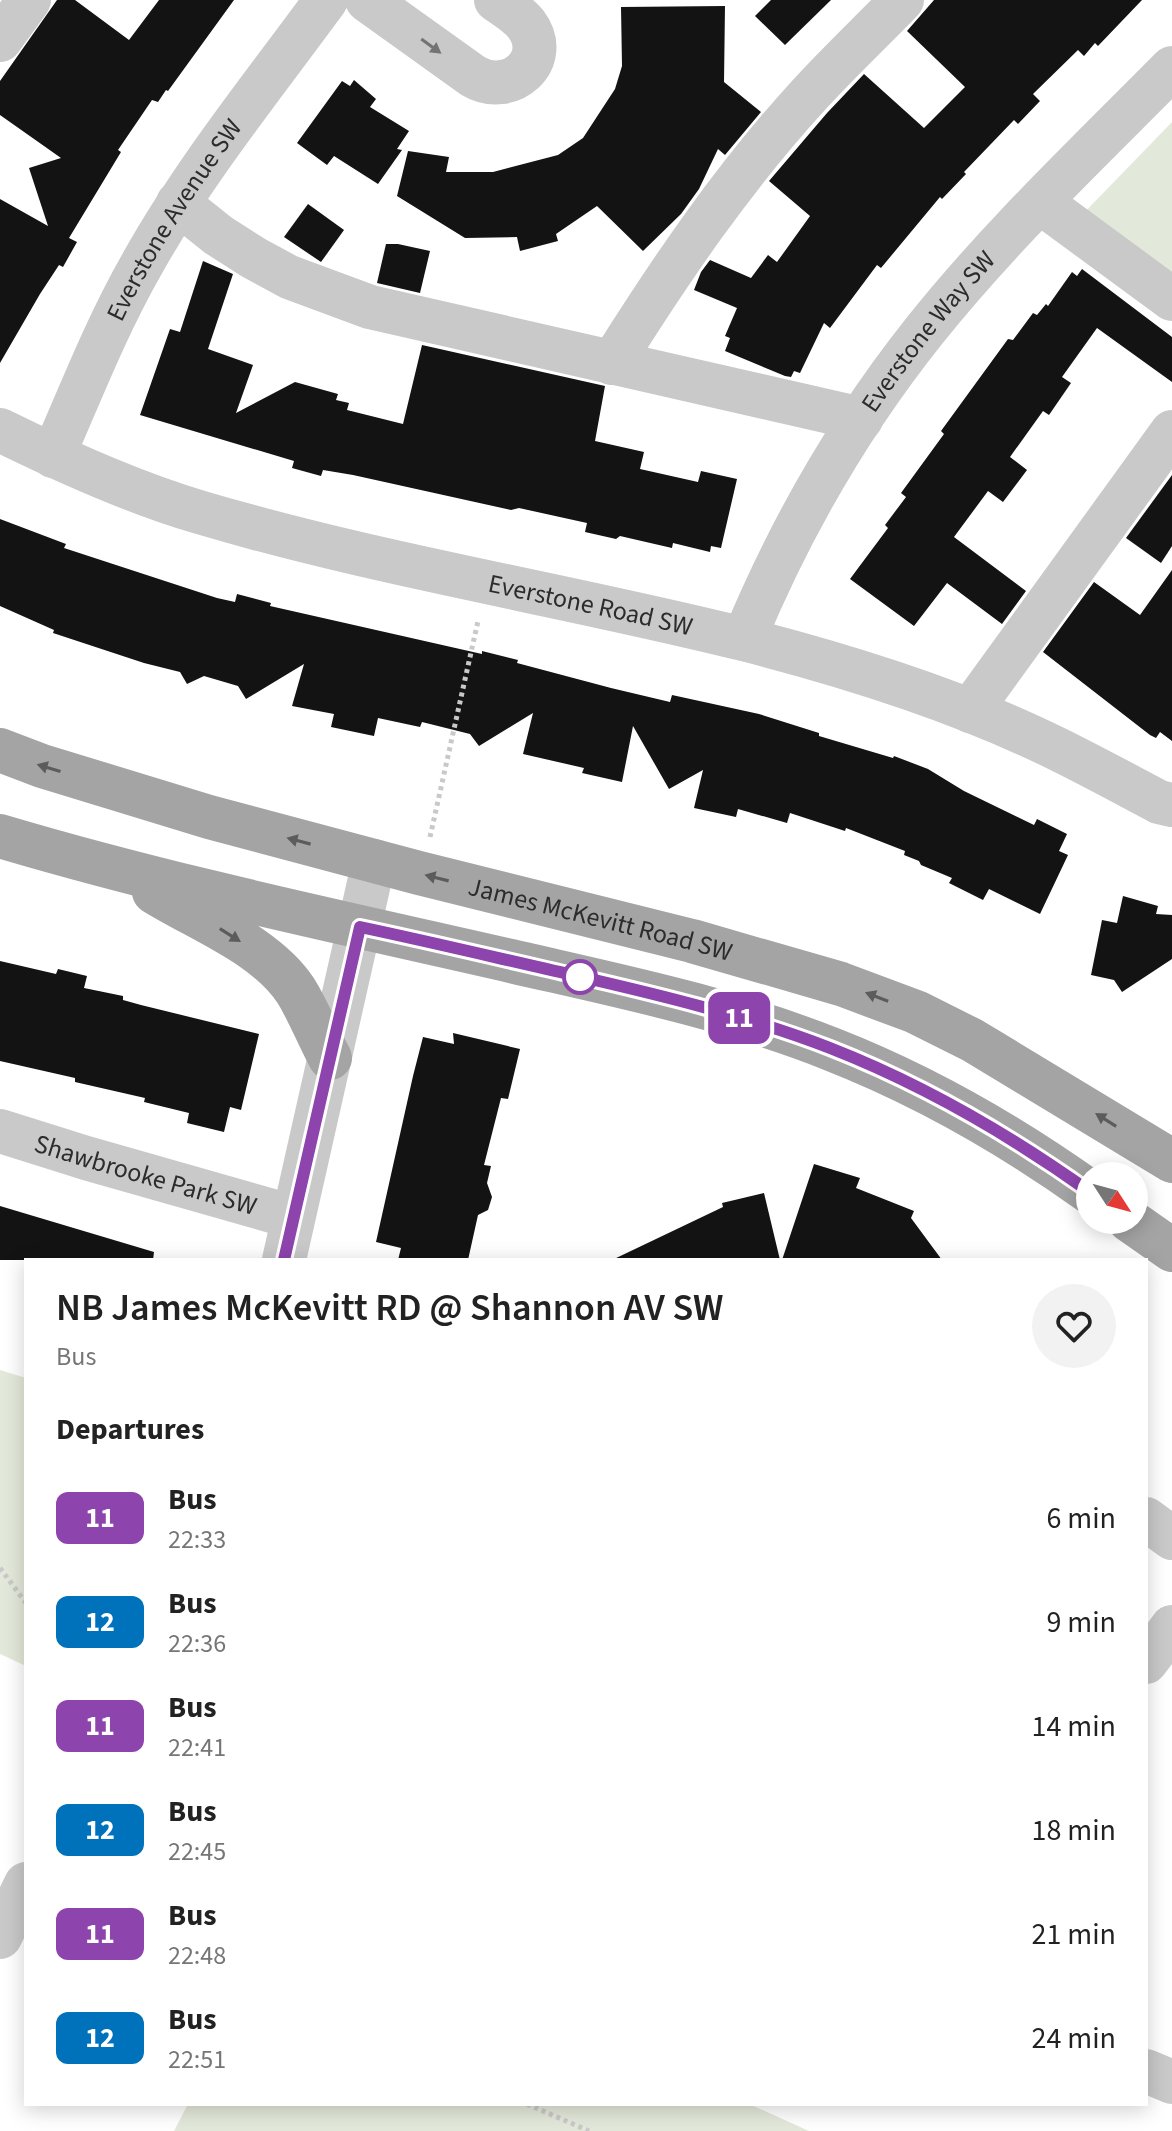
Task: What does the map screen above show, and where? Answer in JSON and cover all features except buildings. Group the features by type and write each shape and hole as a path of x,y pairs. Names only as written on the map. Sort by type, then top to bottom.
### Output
{"main road":[{"name":"James McKevitt Road SW","path":"0,750 42,766 209,817 692,941 856,989 916,1012 972,1040 1172,1161"},
{"path":"0,836 360,927 701,1006 831,1049 919,1088 1002,1133 1076,1183"},
{"path":"115,867 241,942 277,969 295,991 330,1058"},
{"path":"1148,1233 1172,1250"}],"street":[{"path":"0,40 29,0"},
{"name":"Everstone Avenue SW","path":"53,456 124,298 178,203 326,0"},
{"path":"367,0 483,83 494,84 506,83 526,70 533,47 527,25 496,0"},
{"path":"612,363 673,268 727,194 882,7"},
{"name":"Everstone Way SW","path":"744,639 796,525 861,419 932,322 1040,202 1172,68"},
{"path":"1040,202 1172,299"},
{"path":"178,203 218,235 254,258 337,297 861,419"},
{"name":"Everstone Road SW","path":"0,430 53,456 196,511 325,545 744,639 860,671 970,711 1043,742 1159,802 1172,805"},
{"path":"970,711 1172,432"},
{"path":"284,1258 374,861"},
{"name":"Shawbrooke Park SW","path":"0,1131 293,1217"},
{"path":"1148,1520 1172,1538"},
{"path":"1148,1659 1172,1627"},
{"path":"0,1937 24,1888"},
{"path":"1148,2072 1172,2082"}],"path":[{"path":"429,839 486,581"},
{"path":"0,1568 24,1600"},
{"path":"532,2106 589,2131"}],"green space":[{"path":"1172,122 1172,284 1080,217"},
{"path":"0,1370 24,1377 24,1665 0,1654"},
{"path":"187,2106 753,2106 809,2131 174,2131"}],"bus line":[{"name":"11","path":"284,1258 360,927 701,1006 831,1049 919,1088 1002,1133 1076,1183"}]}
